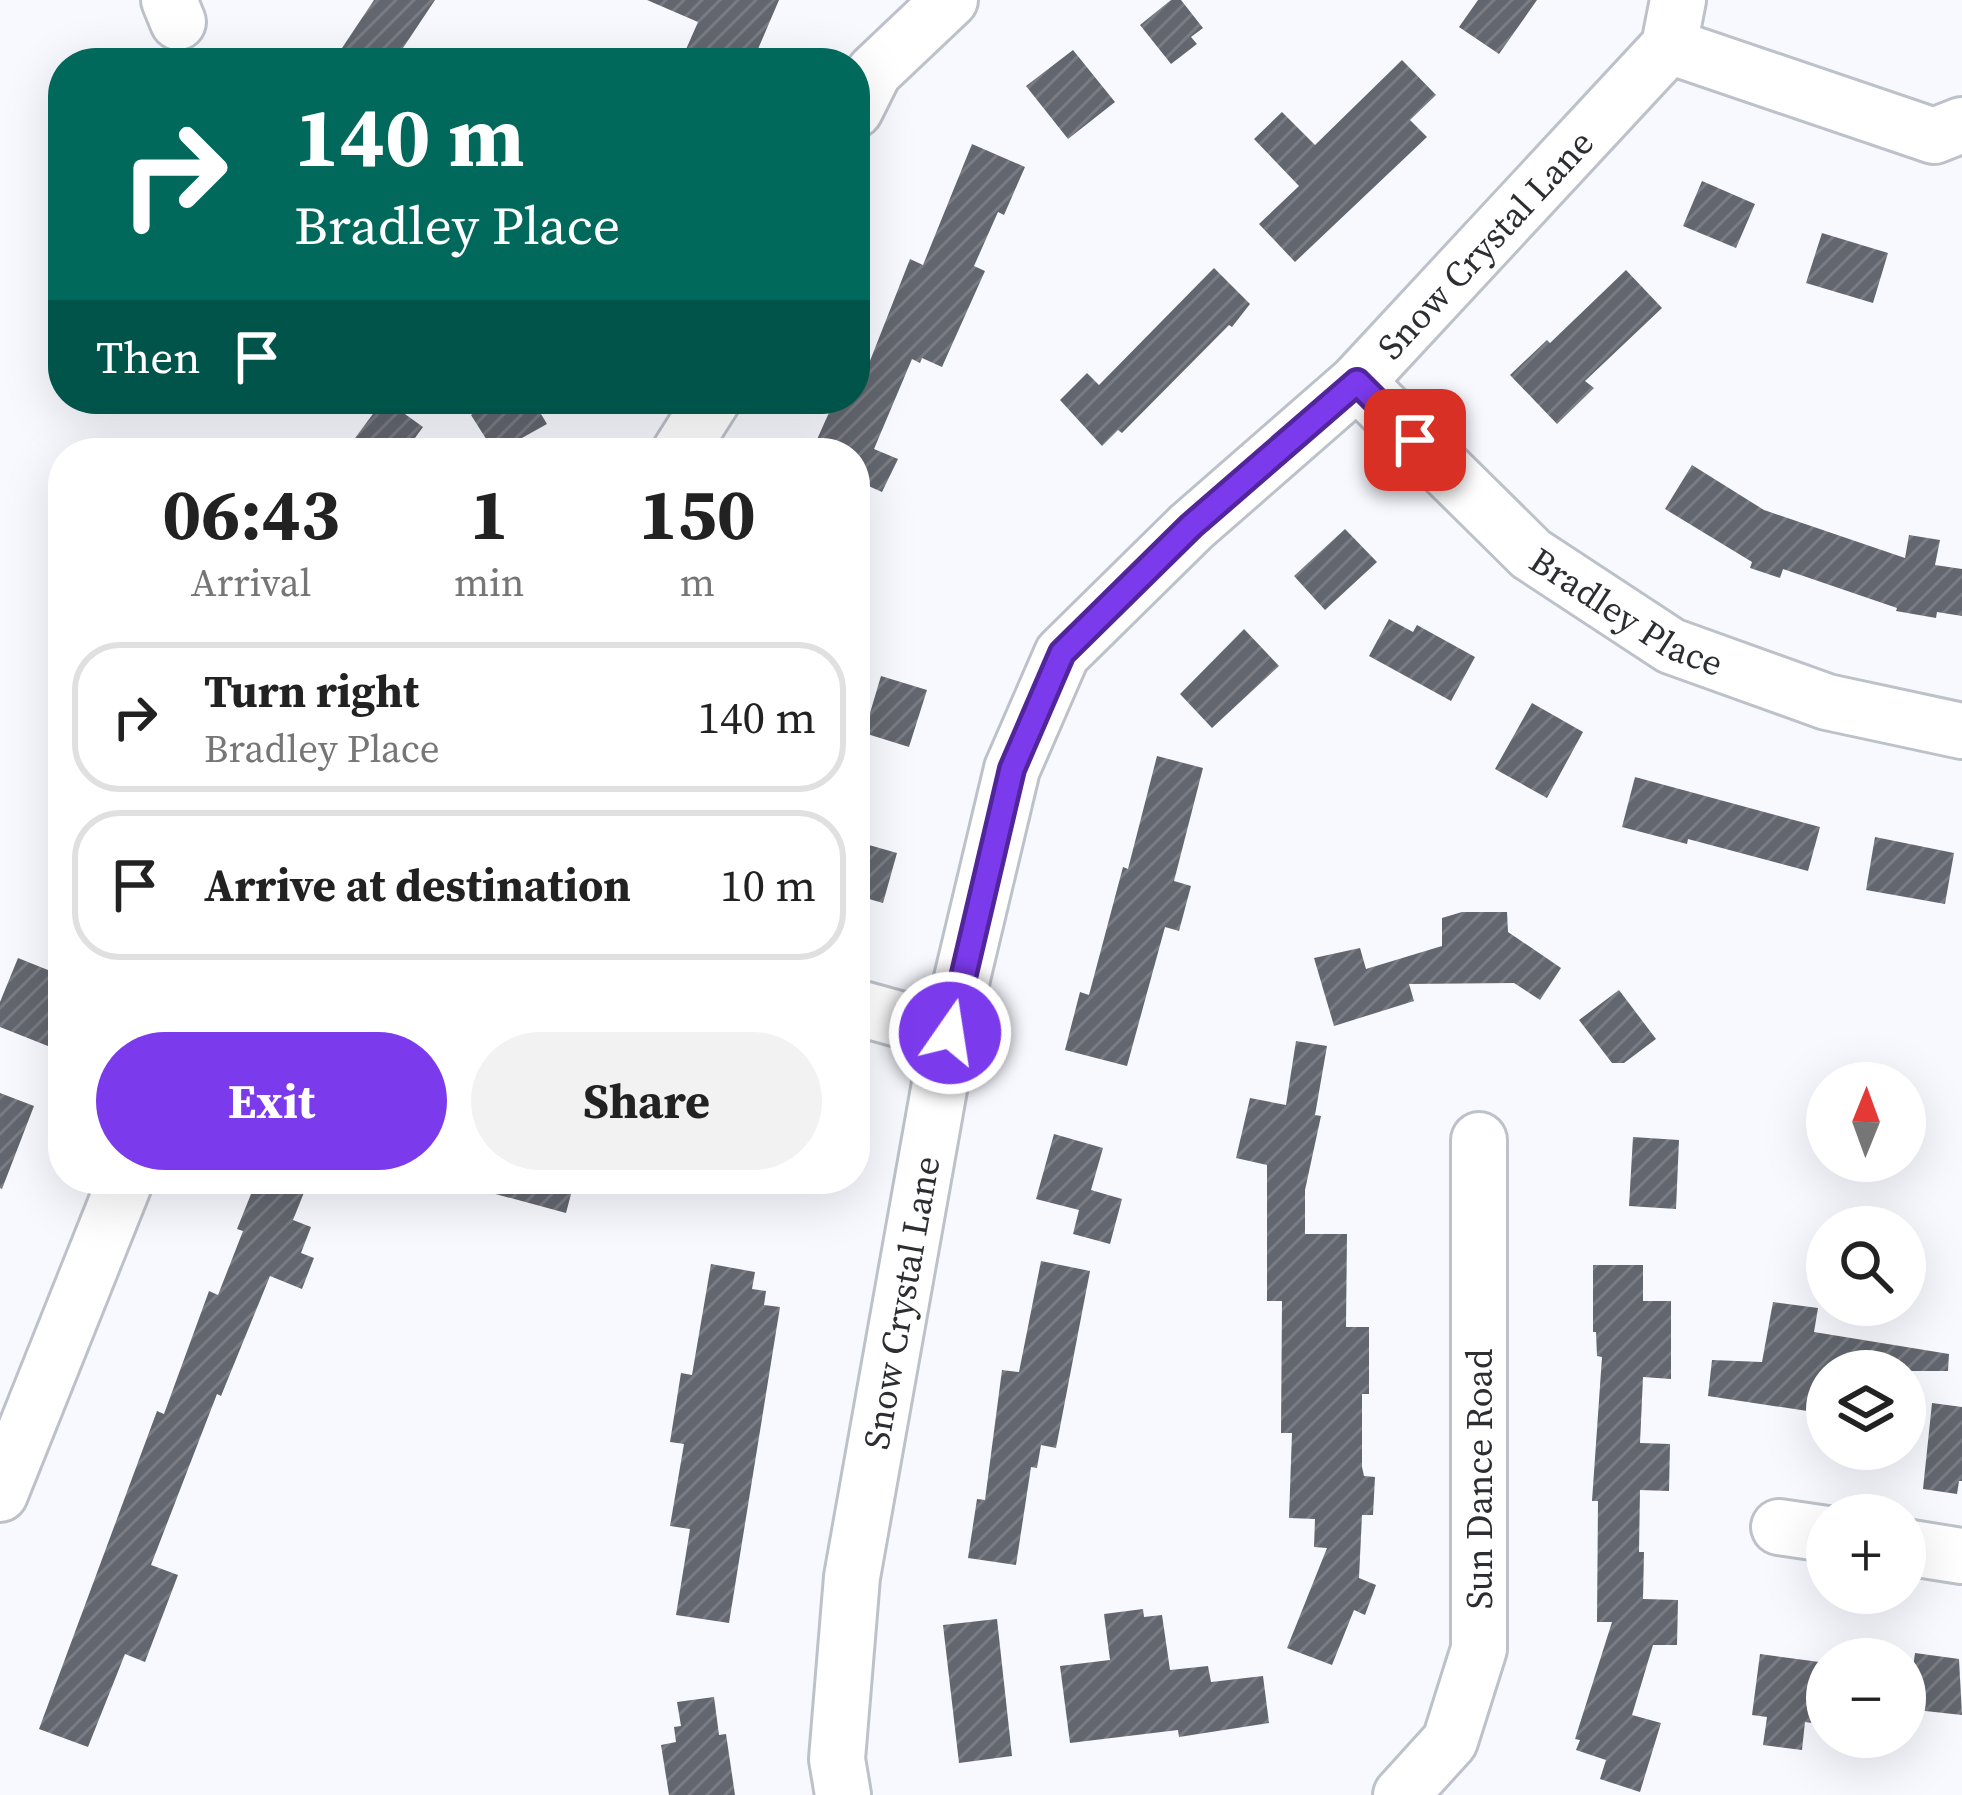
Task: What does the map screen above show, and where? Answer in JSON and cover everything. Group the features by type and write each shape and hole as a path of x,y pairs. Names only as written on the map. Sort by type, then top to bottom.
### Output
{"street":[{"path":"870,80 950,0"},
{"path":"1673,23 1934,136 1962,125"},
{"name":"Snow Crystal Lane","path":"843,1795 837,1759 852,1577 950,1033 1012,769 1062,653 1191,526 1357,382 1673,23"},
{"name":"Bradley Place","path":"1357,382 1532,554 1671,646 1827,702 1962,731"},
{"path":"870,1011 950,1033"},
{"name":"Sun Dance Road","path":"1401,1795 1450,1741 1479,1649 1478,1140"},
{"path":"0,1494 120,1194"},
{"path":"1926,1550 1962,1556"}],"building":[{"path":"374,0 435,0 403,48 342,48"},
{"path":"647,0 779,0 758,48 687,48 698,22"},
{"path":"1171,0 1181,0 1203,28 1191,37 1197,44 1171,64 1140,25"},
{"path":"1478,0 1537,0 1499,54 1459,27"},
{"path":"1073,50 1115,102 1068,139 1026,86"},
{"path":"1402,60 1436,95 1410,120 1427,137 1295,262 1259,224 1299,186 1254,139 1282,112 1315,145"},
{"path":"972,144 1025,167 974,266 985,271 942,367 912,359 874,449 898,459 882,492 870,487 870,438 818,438 828,414 870,414 870,361 910,259 923,265"},
{"path":"1702,181 1755,204 1736,248 1683,226"},
{"path":"1822,233 1888,253 1873,303 1806,283"},
{"path":"1214,268 1250,304 1122,433 1118,430 1102,446 1060,400 1087,373 1099,385"},
{"path":"1626,270 1662,308 1585,381 1594,388 1557,424 1510,375"},
{"path":"373,414 405,414 423,427 415,438 355,438"},
{"path":"541,414 547,424 522,438 486,438 471,415"},
{"path":"1692,465 1764,510 1905,558 1909,535 1940,540 1935,565 1962,569 1962,616 1937,612 1936,618 1896,611 1783,569 1780,578 1750,568 1752,562 1665,509"},
{"path":"1345,529 1377,562 1325,610 1294,576"},
{"path":"1389,619 1413,632 1417,625 1475,657 1451,701 1369,656"},
{"path":"1244,629 1279,666 1212,728 1180,694"},
{"path":"881,676 927,690 909,747 870,735 870,713"},
{"path":"1532,703 1583,732 1547,798 1495,769"},
{"path":"1157,756 1203,768 1174,881 1191,886 1179,931 1165,927 1127,1066 1065,1050 1080,992 1089,995"},
{"path":"1635,777 1820,827 1808,871 1622,827"},
{"path":"1875,837 1954,853 1945,904 1866,890"},
{"path":"870,845 897,853 883,903 870,899"},
{"path":"1462,912 1507,912 1508,932 1561,968 1540,1000 1514,983 1409,984 1414,1001 1334,1026 1314,958 1360,948 1366,969 1442,946 1442,918"},
{"path":"18,958 48,970 48,1046 0,1027 0,1002"},
{"path":"1619,990 1656,1039 1624,1063 1612,1063 1579,1020"},
{"path":"1296,1041 1327,1046 1315,1115 1321,1116 1305,1190 1305,1234 1347,1234 1346,1327 1369,1327 1369,1394 1362,1394 1362,1467 1364,1476 1375,1477 1373,1515 1362,1515 1359,1578 1376,1585 1365,1615 1354,1610 1332,1665 1287,1648 1327,1548 1314,1547 1315,1519 1289,1518 1292,1433 1281,1433 1282,1301 1267,1301 1267,1165 1236,1158 1250,1098 1286,1105"},
{"path":"0,1093 34,1106 2,1189 0,1188"},
{"path":"1054,1134 1103,1148 1091,1190 1122,1199 1110,1244 1073,1234 1079,1210 1036,1199"},
{"path":"1633,1137 1679,1140 1676,1209 1629,1206"},
{"path":"251,1194 303,1194 293,1220 311,1227 301,1253 314,1258 302,1289 270,1276 221,1396 217,1394 151,1565 178,1575 145,1662 125,1654 88,1747 39,1729 157,1411 164,1414 209,1291 218,1295 243,1231 237,1229"},
{"path":"496,1194 571,1194 566,1213"},
{"path":"1041,1261 1090,1271 1056,1448 1041,1445 1037,1468 1031,1467 1016,1565 968,1558 977,1499 985,1500 1002,1370 1019,1372"},
{"path":"711,1264 755,1272 752,1289 766,1291 764,1305 780,1307 729,1623 676,1615 690,1529 670,1526 684,1444 670,1442 681,1373 692,1375"},
{"path":"1593,1265 1643,1265 1643,1301 1671,1301 1671,1379 1643,1377 1640,1443 1670,1444 1669,1491 1640,1490 1639,1552 1644,1552 1643,1599 1678,1600 1677,1645 1653,1645 1632,1715 1661,1723 1640,1792 1600,1779 1606,1760 1576,1750 1580,1740 1575,1739 1612,1622 1597,1622 1598,1501 1592,1501 1602,1357 1597,1356 1593,1332"},
{"path":"1773,1302 1806,1306 1806,1326 1815,1326 1814,1332 1924,1350 1806,1350 1806,1411 1708,1396 1712,1360 1762,1362"},
{"path":"1926,1350 1949,1354 1948,1371 1926,1371"},
{"path":"1932,1403 1962,1407 1962,1481 1957,1494 1923,1489"},
{"path":"1143,1609 1144,1617 1162,1615 1170,1670 1208,1666 1211,1682 1263,1676 1269,1723 1179,1737 1178,1730 1070,1743 1060,1666 1110,1660 1104,1614"},
{"path":"997,1619 1012,1756 959,1763 943,1625"},
{"path":"1760,1654 1806,1660 1802,1750 1763,1745 1767,1717 1752,1715"},
{"path":"1926,1654 1959,1659 1962,1715 1926,1711"},
{"path":"714,1697 719,1735 726,1734 735,1795 669,1795 661,1745 676,1742 674,1727 681,1726 677,1702"}],"route":[{"path":"950,1033 1012,769 1062,653 1191,526 1357,382 1415,440"}]}
